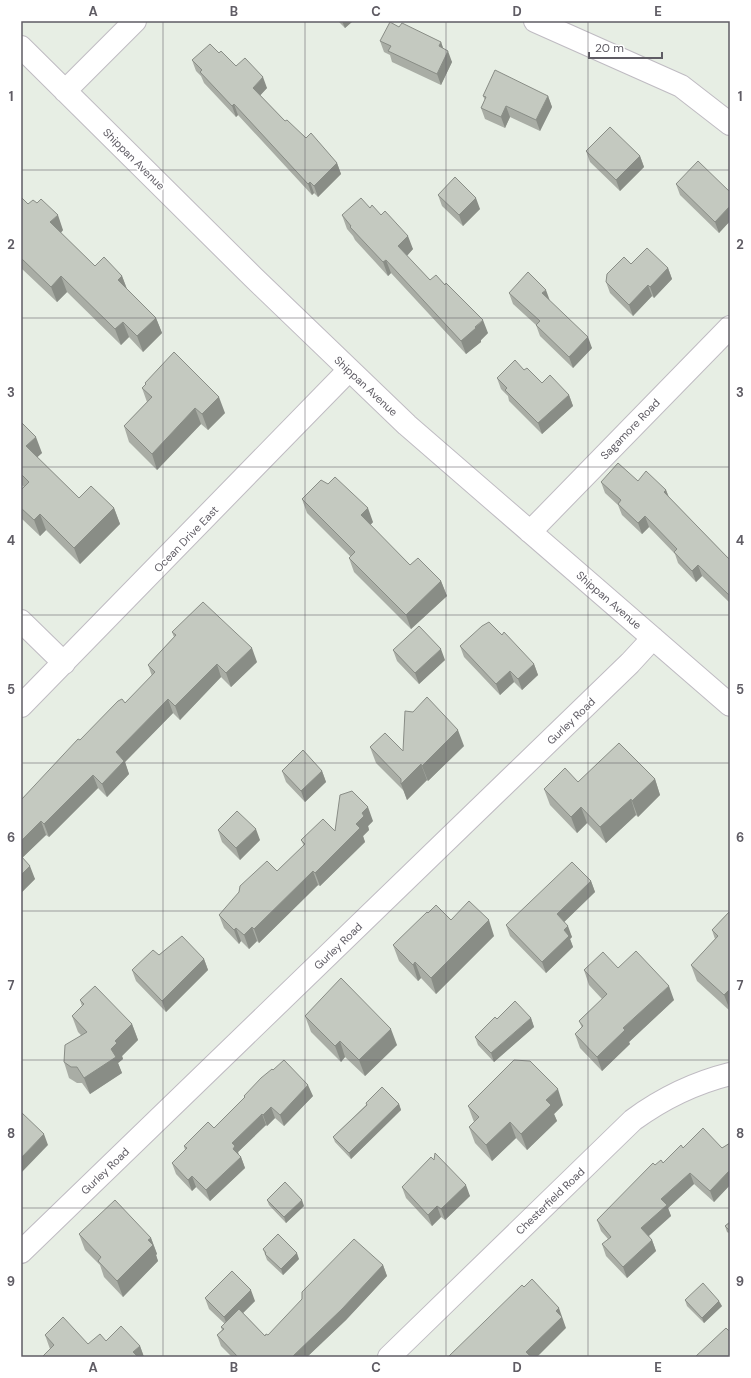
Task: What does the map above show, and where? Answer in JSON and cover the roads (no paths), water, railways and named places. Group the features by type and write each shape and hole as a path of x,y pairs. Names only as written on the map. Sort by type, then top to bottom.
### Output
{"street":[{"path":"66,91 135,21"},
{"path":"534,21 681,86 730,124"},
{"name":"Shippan Avenue","path":"21,47 349,370 407,425 730,705"},
{"name":"Sagamore Road","path":"530,532 730,326"},
{"name":"Ocean Drive East","path":"21,706 349,370"},
{"path":"21,620 64,663"},
{"name":"Gurley Road","path":"21,1252 630,663 653,638"},
{"name":"Chesterfield Road","path":"389,1357 633,1120 670,1095 696,1084 730,1074"}]}
